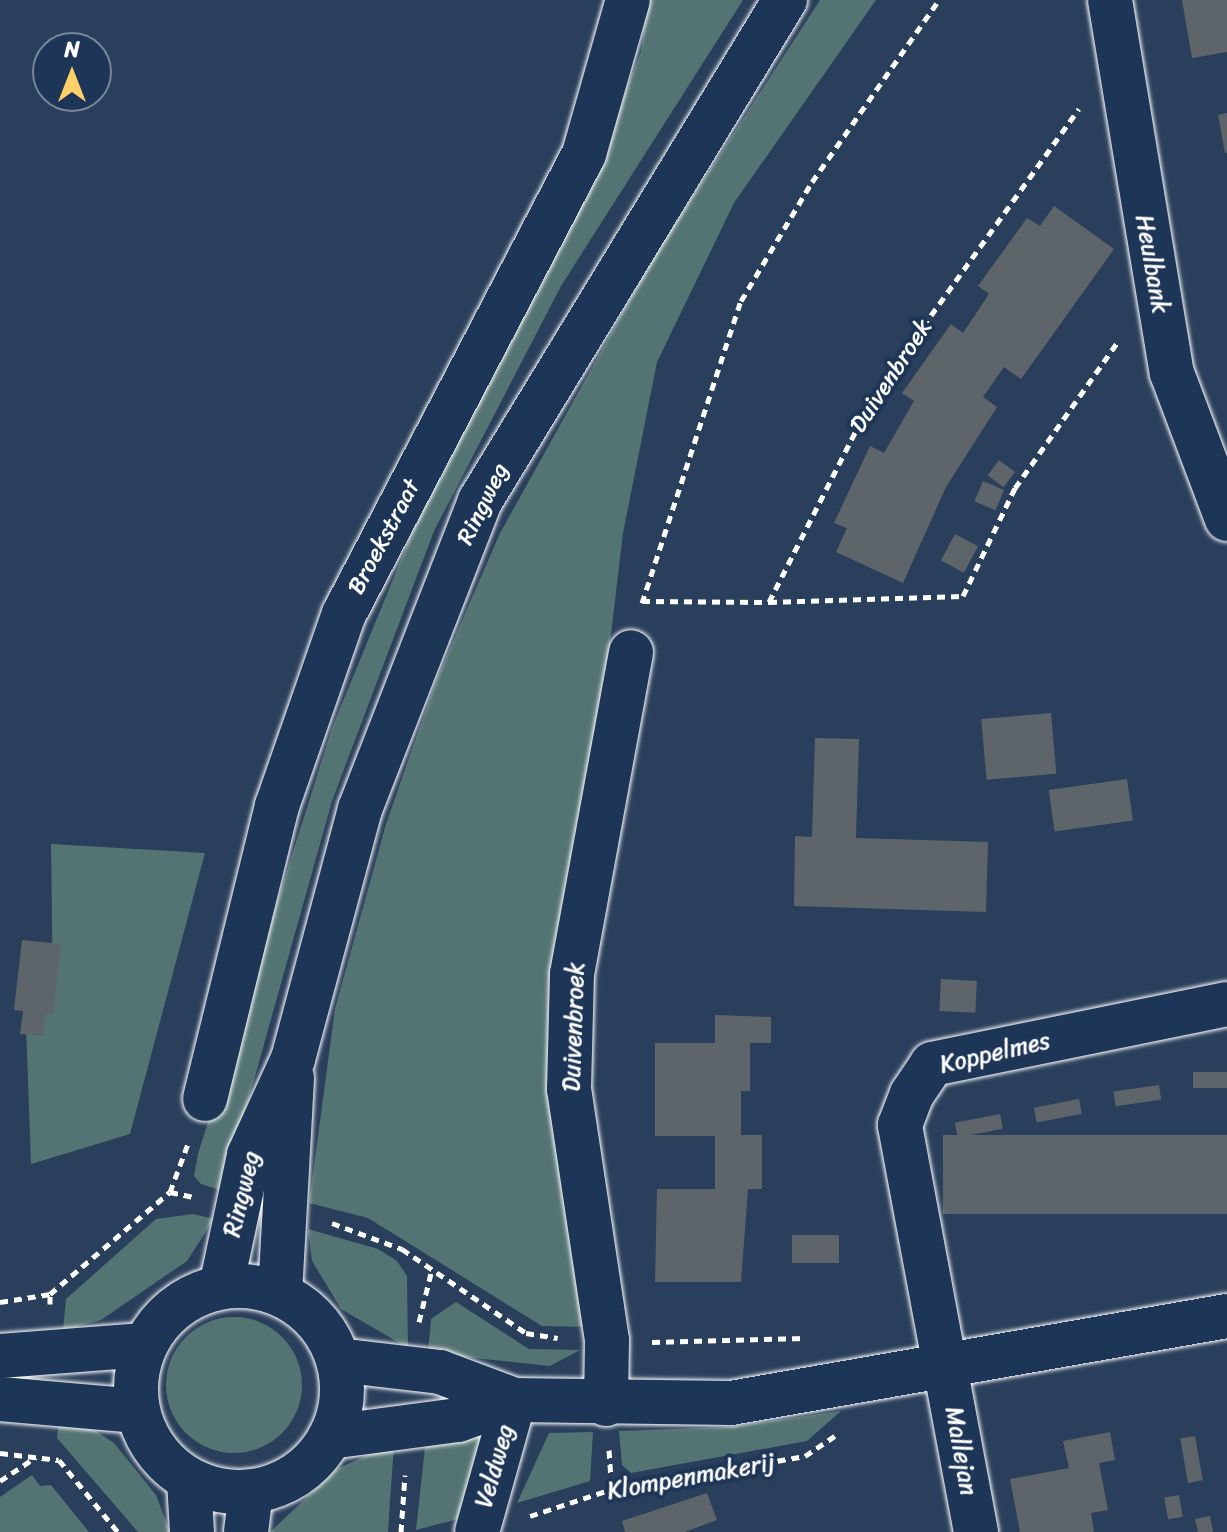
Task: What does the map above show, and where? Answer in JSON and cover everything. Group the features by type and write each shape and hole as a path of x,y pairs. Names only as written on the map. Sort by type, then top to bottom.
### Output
{"street":[{"name":"Broekstraat","path":"205,1099 277,806 344,614 584,154 628,0"},
{"name":"Ringweg","path":"221,1287 249,1155 293,1059 360,809 480,501 785,0"},
{"name":"Heulbank","path":"1110,0 1116,66 1172,373 1227,519"},
{"name":"Duivenbroek","path":"606,1404 607,1340 569,1089 572,974 631,652"},
{"name":"Koppelmes","path":"947,1370 900,1125 932,1064 1227,1004"},
{"name":"Ringweg","path":"280,1294 293,1059"},
{"path":"221,1287 280,1294 320,1325 338,1360 342,1399 330,1437 289,1480 248,1512 189,1480 155,1451 137,1411 144,1345 176,1306 221,1287"},
{"path":"338,1360 440,1372 514,1400 606,1404 731,1403 872,1384 1227,1316"},
{"path":"0,1356 144,1345"},
{"name":"Mallejan","path":"947,1370 976,1532"},
{"path":"0,1399 137,1411"},
{"path":"330,1437 458,1420 514,1400"},
{"name":"Veldweg","path":"477,1532 514,1400"},
{"path":"189,1480 192,1532"}],"path":[{"path":"939,0 812,182 741,301 642,601 769,602 963,596 1015,488 1157,290"},
{"name":"Duivenbroek","path":"769,602 874,395 1116,66"},
{"path":"0,1302 50,1294"},
{"name":"Klompenmakerij","path":"525,1518 612,1489 805,1456 850,1422 872,1384"},
{"path":"0,1453 59,1460 118,1532"},
{"path":"0,1481 37,1456"}],"green space":[{"path":"647,0 743,0 561,286 434,531 332,801 223,1191 201,1184 194,1176 198,1154 332,728 428,494 588,188 641,52"},
{"path":"820,0 876,0 734,203 657,362 623,533 591,803 588,1327 542,1326 368,1218 309,1203 335,1009 386,824 436,681 500,533 653,258"},
{"path":"51,844 205,853 130,1134 31,1164 26,1025 53,999"},
{"path":"193,1214 214,1219 187,1261 101,1320 63,1330 66,1299 156,1219"},
{"path":"308,1229 378,1249 397,1261 407,1276 408,1348 341,1309 312,1261"},
{"path":"456,1302 529,1349 580,1350 550,1366 428,1353 431,1319"},
{"path":"234,1317 260,1322 282,1337 297,1359 302,1385 297,1411 282,1433 260,1448 234,1453 208,1448 186,1433 171,1411 166,1385 171,1359 186,1337 208,1322"},
{"path":"841,1411 807,1441 631,1473 622,1465 619,1431 729,1427"},
{"path":"59,1419 85,1424 114,1443 156,1495 170,1532 138,1532 57,1438"},
{"path":"593,1432 590,1481 517,1503 549,1433"},
{"path":"487,1435 470,1516 416,1530 426,1438"},
{"path":"394,1443 388,1532 270,1532 337,1469"},
{"path":"32,1475 40,1486 51,1485 89,1532 0,1532 0,1497"}],"building":[{"path":"1182,0 1227,0 1227,52 1192,58"},
{"path":"1227,113 1227,153 1225,153 1218,115"},
{"path":"1054,206 1114,249 1021,379 1004,367 983,397 997,407 946,487 903,583 836,552 847,528 834,523 870,446 884,453 914,401 902,393 951,324 963,333 989,294 978,286 1027,218 1040,226"},
{"path":"999,460 1015,472 1004,487 988,475"},
{"path":"983,481 1004,490 996,510 974,501"},
{"path":"955,534 978,546 964,573 941,560"},
{"path":"1051,713 1056,774 987,780 981,719"},
{"path":"815,738 859,739 856,838 988,842 986,912 794,906 795,836 812,837"},
{"path":"1127,779 1133,821 1055,832 1049,790"},
{"path":"22,940 61,944 53,1014 45,1014 43,1036 20,1034 23,1011 14,1010"},
{"path":"941,979 977,981 975,1013 939,1011"},
{"path":"715,1015 771,1017 771,1043 750,1043 750,1091 741,1091 741,1135 762,1135 762,1189 748,1189 741,1282 655,1282 657,1189 715,1189 715,1136 655,1136 655,1043 715,1043"},
{"path":"1193,1072 1227,1072 1227,1088 1193,1088"},
{"path":"1159,1085 1161,1100 1116,1106 1113,1091"},
{"path":"1079,1099 1082,1114 1037,1123 1034,1108"},
{"path":"1000,1114 1003,1129 958,1138 955,1123"},
{"path":"943,1135 1227,1135 1227,1214 943,1214"},
{"path":"792,1235 839,1235 839,1263 792,1263"},
{"path":"1110,1432 1115,1460 1099,1463 1108,1510 1091,1513 1094,1532 1020,1532 1010,1479 1069,1468 1063,1441"},
{"path":"1195,1436 1203,1480 1188,1483 1180,1439"},
{"path":"707,1493 717,1520 685,1532 625,1532 622,1521"},
{"path":"1179,1495 1183,1517 1168,1519 1164,1498"},
{"path":"1210,1516 1213,1532 1198,1532 1195,1519"}]}
